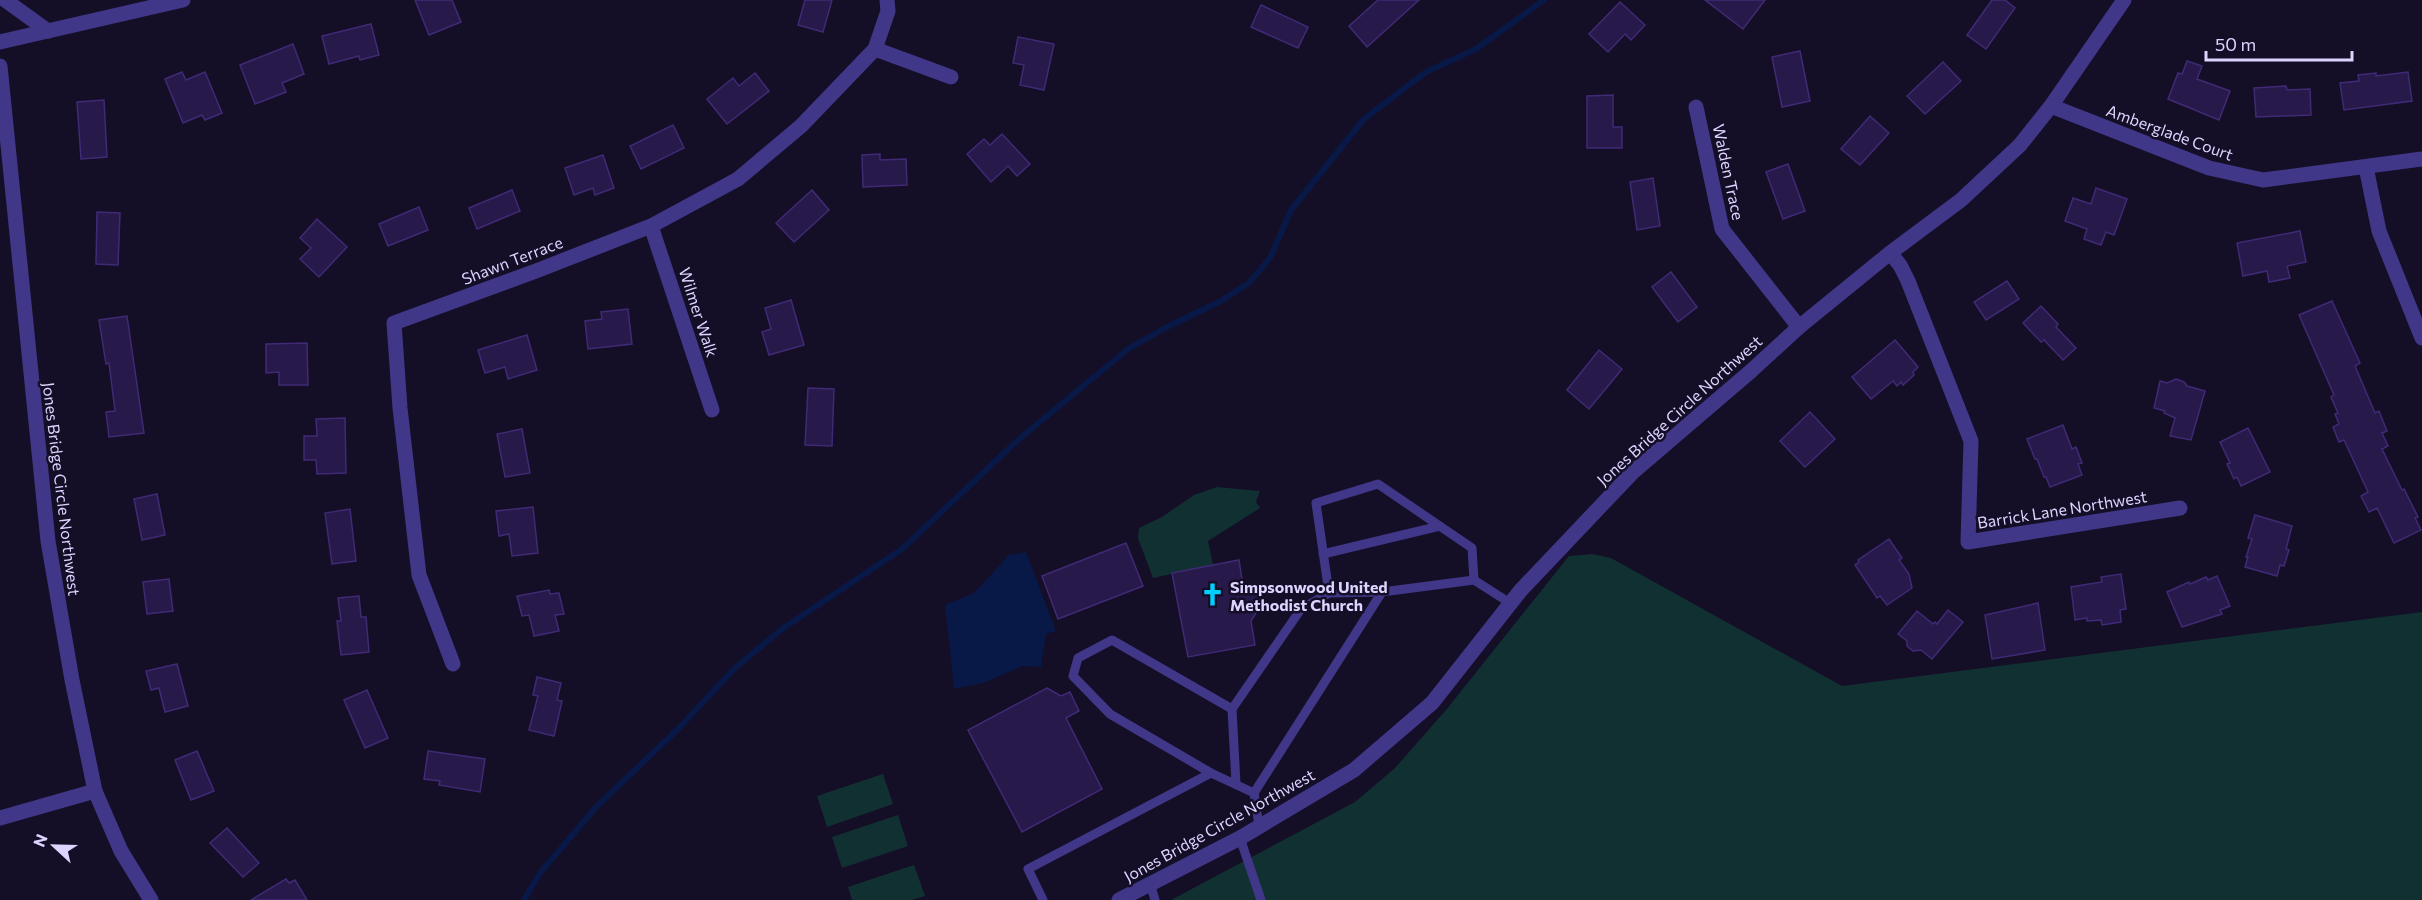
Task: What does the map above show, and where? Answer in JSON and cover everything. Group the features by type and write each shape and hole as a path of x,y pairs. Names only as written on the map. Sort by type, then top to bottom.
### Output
{"street":[{"path":"5,0 48,30"},
{"path":"0,42 183,0"},
{"name":"Shawn Terrace","path":"453,664 419,575 400,408 394,323 651,226 738,179 801,126 875,49 888,11 887,0"},
{"name":"Jones Bridge Circle Northwest","path":"1119,900 1240,838 1354,770 1432,703 1510,603 1633,472 1751,371 1798,327 1890,253 1961,200 2020,144 2051,106 2124,0"},
{"path":"875,49 951,78"},
{"name":"Jones Bridge Circle Northwest","path":"0,66 48,541 72,680 95,791 121,851 152,900"},
{"name":"Walden Trace","path":"1696,106 1722,229 1798,327"},
{"name":"Amberglade Court","path":"2051,106 2209,168 2263,180 2422,159"},
{"path":"2366,168 2379,231 2422,338"},
{"name":"Wilmer Walk","path":"651,226 712,411"},
{"name":"Barrick Lane Northwest","path":"1890,253 1908,280 1971,441 1968,542 2180,508"},
{"path":"0,818 95,791"}],"lane":[{"path":"1329,593 1316,503 1378,484 1472,548 1474,580"},
{"path":"1323,554 1440,526"},
{"path":"1236,784 1232,709 1301,609 1329,593 1382,592 1474,580 1510,603"},
{"path":"1259,826 1254,793 1382,592"},
{"path":"1232,709 1112,640 1078,658 1073,676 1110,714 1211,772 1254,793"},
{"path":"1042,900 1028,869 1211,772"},
{"path":"1240,838 1261,900"},
{"path":"1150,883 1155,900"}],"green space":[{"path":"1217,487 1260,491 1256,502 1260,508 1208,541 1213,565 1153,578 1138,538 1139,528 1162,517 1194,495"},
{"path":"1592,554 1611,558 1842,686 2422,612 2422,900 1171,900 1355,802 1395,768 1446,710 1569,556"},
{"path":"883,774 893,804 827,827 817,796"},
{"path":"898,815 908,846 842,868 832,837"},
{"path":"914,865 925,896 912,900 852,900 848,887"}],"water":[{"path":"1026,552 1056,631 1046,634 1041,667 1023,666 983,683 954,689 945,605 974,593 1009,555"}],"building":[{"path":"415,0 452,0 461,22 429,35"},
{"path":"805,0 832,0 823,32 798,25"},
{"path":"1378,0 1419,0 1367,47 1349,26"},
{"path":"1705,0 1765,0 1743,29"},
{"path":"1992,0 2005,0 2015,8 1986,49 1967,35"},
{"path":"1620,2 1645,25 1631,40 1625,34 1608,52 1589,34"},
{"path":"1261,5 1308,27 1298,48 1251,27"},
{"path":"371,24 379,55 360,60 359,56 329,64 322,36"},
{"path":"1018,37 1054,44 1044,90 1020,85 1024,65 1013,63"},
{"path":"293,44 304,74 282,83 286,92 255,104 240,65"},
{"path":"1800,51 1810,101 1782,107 1772,57"},
{"path":"2187,61 2202,66 2197,79 2230,91 2219,120 2168,99 2178,73 2182,74"},
{"path":"1943,62 1961,81 1925,114 1907,96"},
{"path":"182,72 186,80 205,72 222,113 205,120 202,115 183,123 165,79"},
{"path":"2408,72 2412,101 2344,110 2340,83 2359,81 2358,75 2376,73 2376,76"},
{"path":"755,73 769,91 727,124 707,99 733,78 739,86"},
{"path":"2286,86 2287,90 2310,89 2311,115 2256,117 2254,88"},
{"path":"1613,95 1613,127 1622,127 1622,148 1587,148 1587,96"},
{"path":"104,100 107,157 81,159 77,102"},
{"path":"1870,116 1889,133 1860,165 1841,149"},
{"path":"673,125 684,148 641,169 630,146"},
{"path":"1002,134 1030,164 1017,176 1008,166 991,182 967,154 984,139 990,145"},
{"path":"880,154 880,160 906,159 907,185 863,187 862,155"},
{"path":"603,155 614,188 595,195 593,188 574,195 565,168"},
{"path":"1788,164 1805,211 1783,219 1766,172"},
{"path":"1653,178 1660,226 1637,230 1630,182"},
{"path":"2096,188 2127,199 2114,235 2106,232 2101,245 2084,239 2087,229 2065,221 2073,198 2091,204"},
{"path":"512,190 520,211 477,229 469,208"},
{"path":"812,190 829,210 794,242 776,223"},
{"path":"419,207 428,230 388,246 379,224"},
{"path":"97,212 120,213 118,265 96,264"},
{"path":"317,219 347,247 319,277 300,259 311,248 300,238"},
{"path":"2300,231 2306,262 2287,266 2290,278 2269,282 2267,271 2243,276 2237,243"},
{"path":"1671,272 1697,307 1678,322 1652,287"},
{"path":"2007,281 2019,299 1986,320 1974,302"},
{"path":"791,300 804,345 769,355 762,332 771,329 765,308"},
{"path":"2332,301 2360,363 2355,366 2375,413 2379,411 2387,431 2382,433 2388,446 2382,449 2418,517 2415,518 2421,530 2394,543 2377,508 2369,512 2361,496 2368,492 2344,440 2339,442 2333,427 2339,424 2335,414 2338,413 2331,397 2334,395 2299,315"},
{"path":"2041,306 2058,324 2056,327 2076,348 2063,360 2023,323"},
{"path":"628,309 632,344 588,349 585,321 602,319 601,312"},
{"path":"127,316 144,433 109,437 106,412 115,411 109,363 106,364 99,320"},
{"path":"527,335 537,370 508,379 505,367 485,373 478,350"},
{"path":"1895,340 1918,367 1913,372 1914,375 1903,385 1901,382 1897,386 1893,381 1871,399 1852,377"},
{"path":"307,343 308,385 279,385 279,372 266,373 266,344"},
{"path":"1599,350 1622,369 1589,409 1567,390"},
{"path":"2176,379 2187,386 2205,391 2191,440 2170,436 2175,418 2164,413 2165,411 2154,408 2160,381 2167,383"},
{"path":"808,388 834,389 832,446 805,445"},
{"path":"1810,412 1835,439 1805,467 1780,441"},
{"path":"345,418 346,473 317,474 316,460 304,460 304,436 317,436 316,419"},
{"path":"2063,425 2072,449 2076,447 2082,463 2078,464 2082,475 2050,487 2027,439"},
{"path":"2248,428 2270,472 2241,486 2237,477 2234,479 2227,464 2230,463 2220,442"},
{"path":"522,429 530,473 505,477 497,434"},
{"path":"157,494 165,535 142,540 134,499"},
{"path":"533,507 538,553 512,556 509,534 499,536 496,511"},
{"path":"350,509 356,561 332,564 325,513"},
{"path":"2255,515 2292,526 2286,549 2289,550 2284,566 2280,565 2277,576 2245,567 2252,539 2248,538"},
{"path":"1889,539 1902,558 1899,560 1909,574 1912,588 1887,605 1880,596 1877,598 1855,565 1859,562 1858,560"},
{"path":"1126,543 1143,586 1058,619 1042,576"},
{"path":"1239,560 1243,586 1264,600 1251,621 1255,645 1188,657 1172,573"},
{"path":"2121,574 2126,609 2120,610 2121,622 2102,625 2101,620 2087,621 2087,618 2075,620 2071,587 2102,582 2101,577"},
{"path":"2217,576 2230,606 2220,610 2222,614 2182,627 2167,592 2189,582 2190,584 2206,577 2208,580"},
{"path":"169,579 173,611 147,614 143,582"},
{"path":"549,590 550,594 559,593 564,614 555,615 559,631 534,636 529,615 522,616 517,596"},
{"path":"359,596 361,617 366,617 369,652 341,655 337,621 341,621 338,598"},
{"path":"2038,603 2045,650 1992,659 1985,615"},
{"path":"1948,610 1963,622 1932,659 1921,650 1913,651 1907,646 1907,641 1898,634 1917,611 1933,624 1935,622 1937,624"},
{"path":"177,664 188,706 165,712 159,688 151,690 146,671"},
{"path":"537,677 561,683 557,700 562,701 554,736 529,730 538,696 533,695"},
{"path":"1047,688 1061,696 1070,692 1079,711 1066,718 1102,789 1022,832 968,730"},
{"path":"367,690 388,738 365,748 344,700"},
{"path":"197,751 214,791 191,800 175,760"},
{"path":"428,751 485,759 480,792 439,785 440,781 424,779"},
{"path":"227,828 259,863 243,877 210,843"},
{"path":"286,879 289,883 295,880 307,900 251,900"}],"waterway":[{"path":"524,900 540,873 597,806 678,729 734,669 782,629 902,549 1018,440 1128,349 1221,301 1249,283 1270,258 1291,210 1364,119 1426,72 1476,49 1544,0"}],"place":[{"name":"Simpsonwood United Methodist Church","path":"1212,595"}]}
